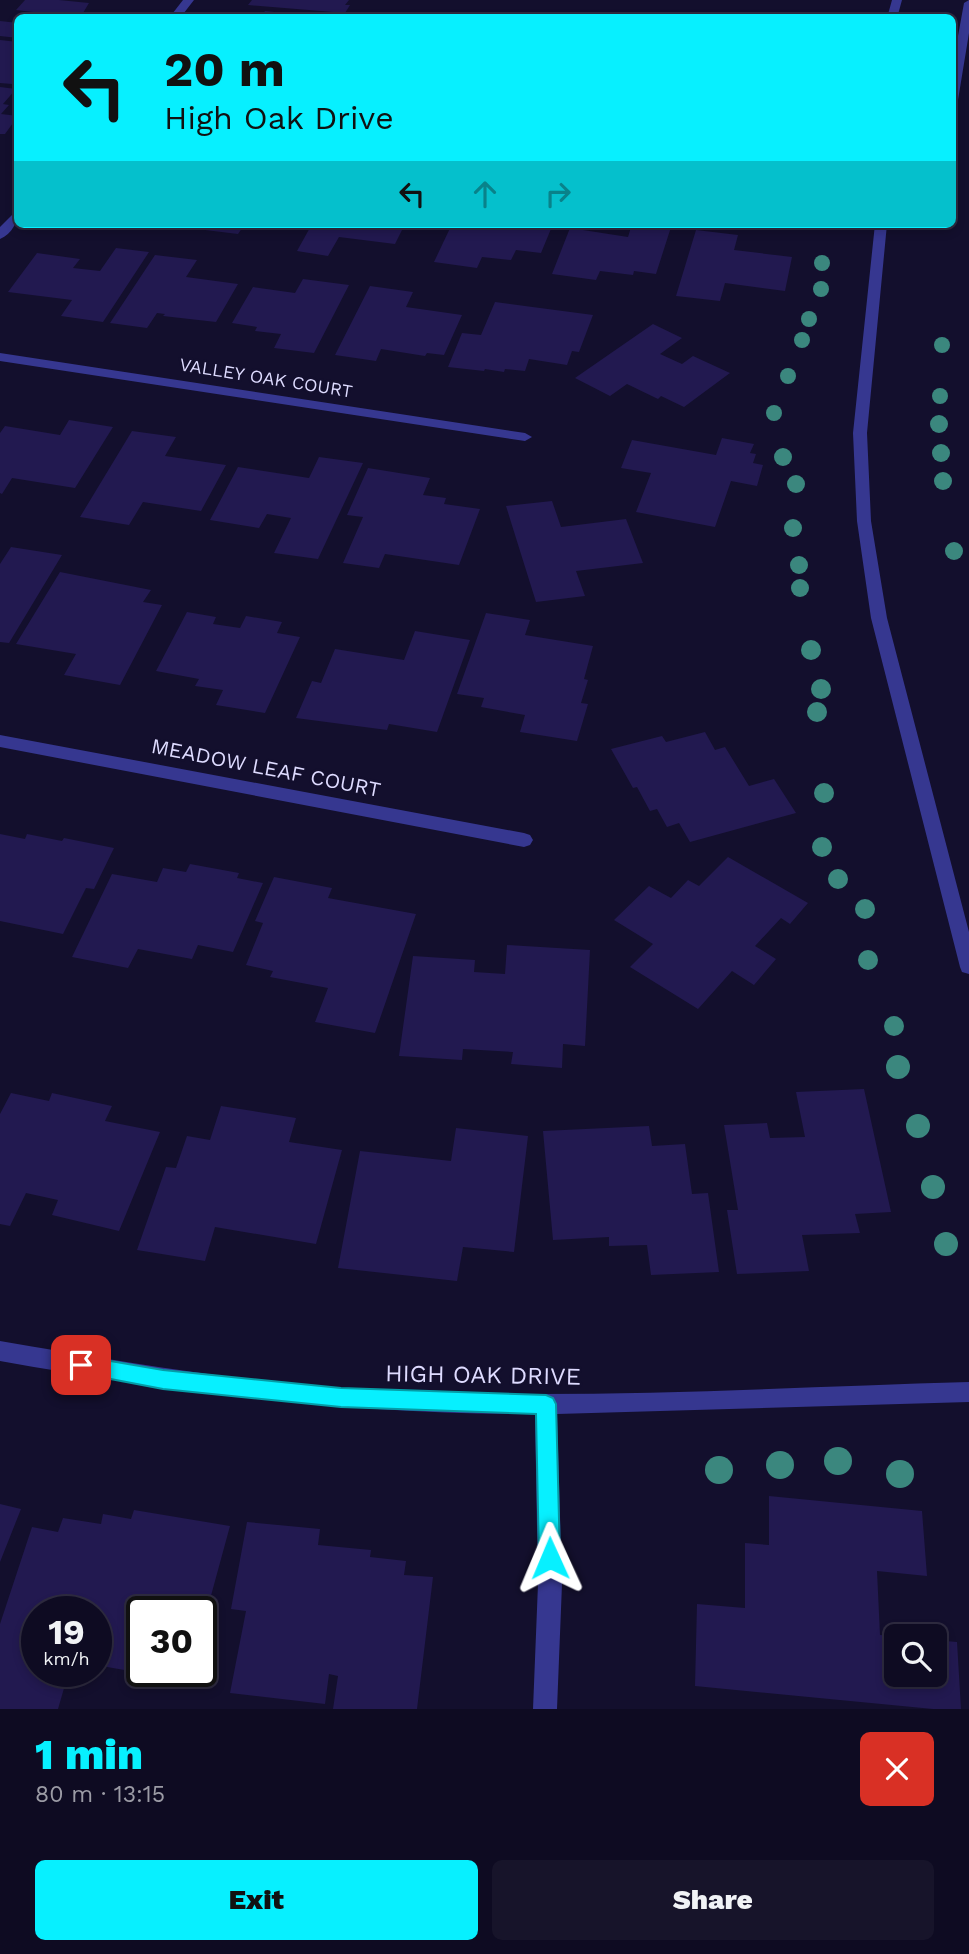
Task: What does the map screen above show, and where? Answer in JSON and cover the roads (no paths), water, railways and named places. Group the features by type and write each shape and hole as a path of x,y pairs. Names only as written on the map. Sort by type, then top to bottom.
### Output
{"street":[{"path":"177,14 188,0"},
{"path":"956,77 969,3"},
{"path":"0,235 14,218"},
{"path":"881,228 860,433 864,521 879,618 969,967"},
{"name":"VALLEY OAK COURT","path":"0,357 525,437"},
{"name":"MEADOW LEAF COURT","path":"0,741 524,840"},
{"name":"HIGH OAK DRIVE","path":"0,1351 163,1379 341,1398 546,1404 969,1392"},
{"path":"545,1709 550,1584 546,1404"}]}
